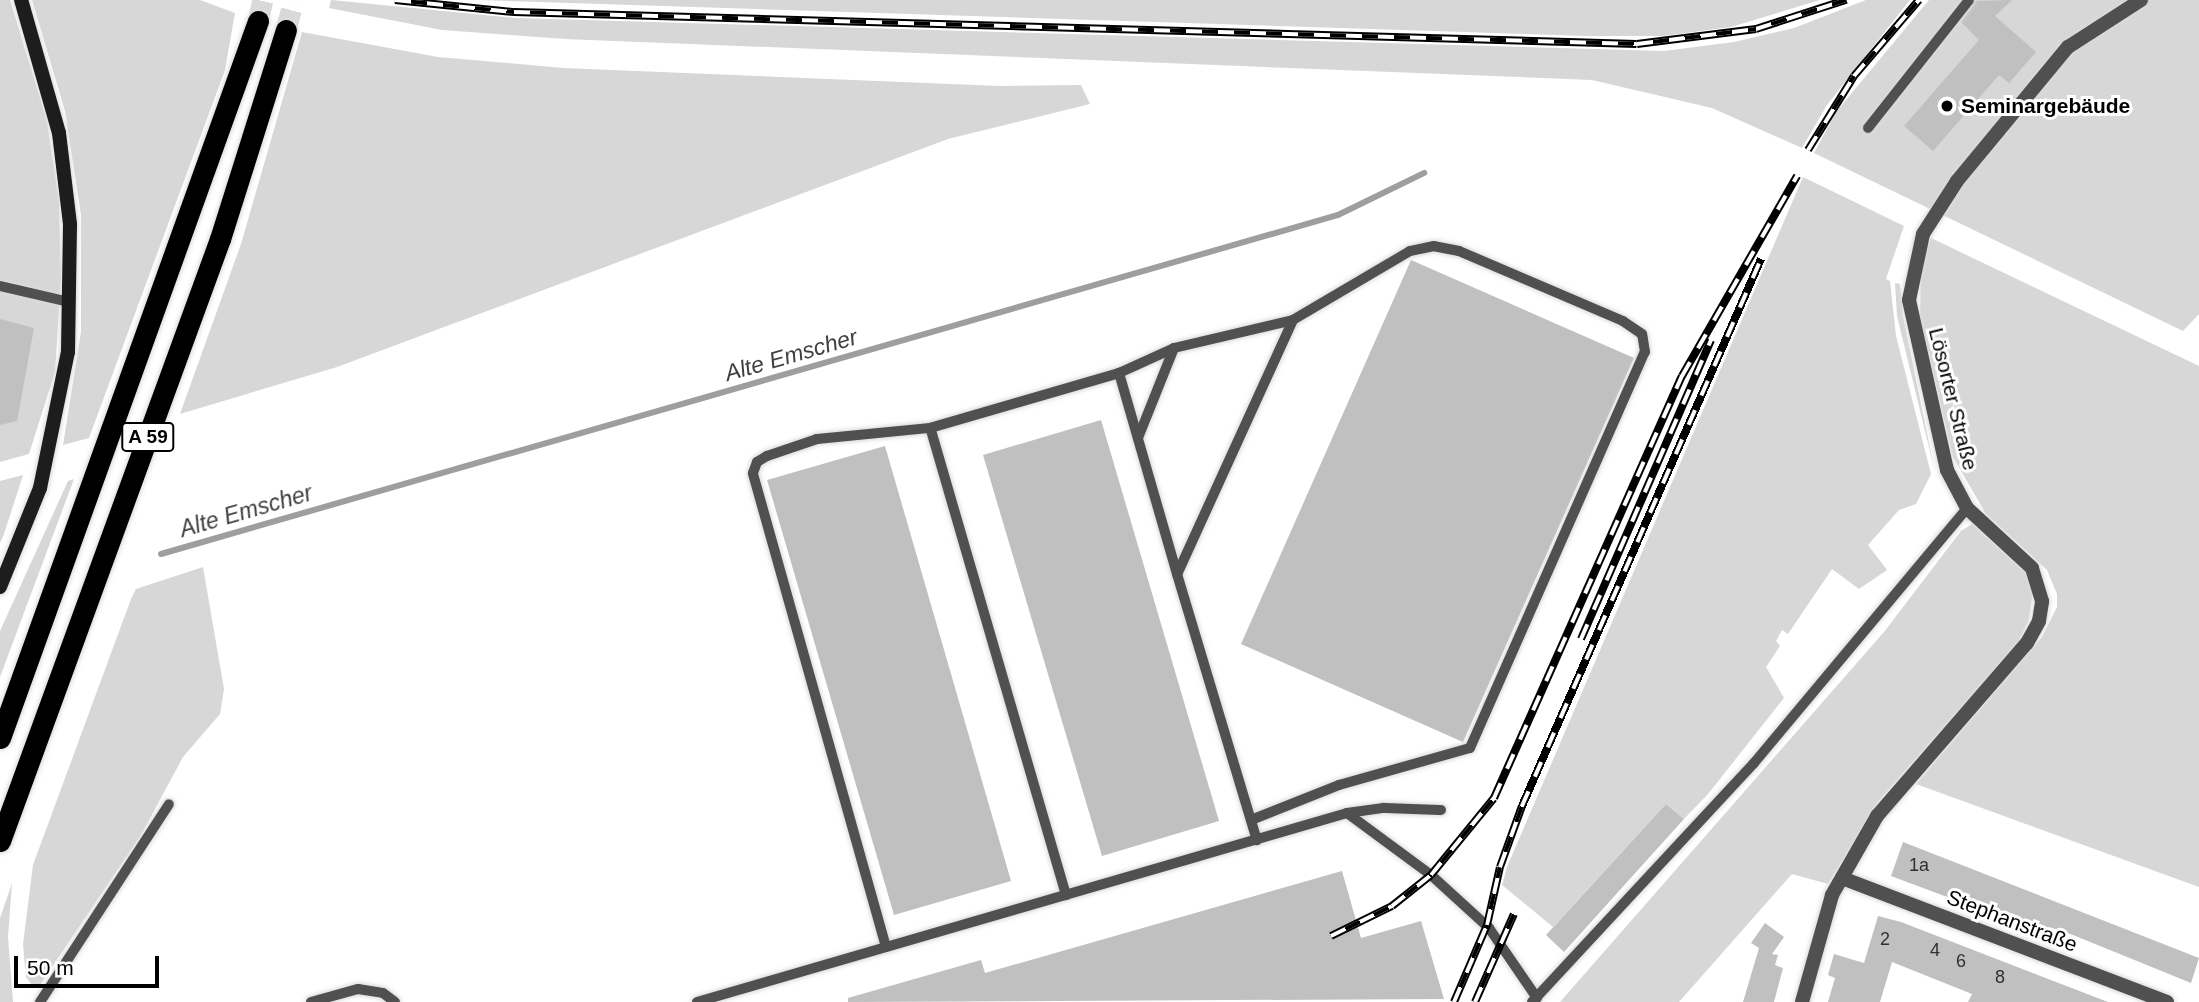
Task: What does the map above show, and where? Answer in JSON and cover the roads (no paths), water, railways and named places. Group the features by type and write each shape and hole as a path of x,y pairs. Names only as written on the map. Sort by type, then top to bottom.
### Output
{"highway":[{"name":"A 59","path":"0,738 258,21"},
{"name":"A 59","path":"0,841 220,239 286,30"}],"street":[{"path":"0,587 40,488 68,352 70,224 59,133 22,0"},
{"name":"Lösorter Straße","path":"1802,1002 1822,920 1877,816 2026,643 2039,621 2041,587 2032,568 1967,508 1947,470 1911,321 1909,285 1923,234 1958,181 2068,47 2141,0"},
{"name":"Stephanstraße","path":"1842,878 2167,1002"}],"lane":[{"path":"1868,128 1969,0"},
{"path":"886,947 753,473 757,462 817,439 930,428 1119,373 1174,348 1293,320 1409,251 1434,246 1459,251 1623,321 1643,334 1645,352 1470,748 1339,785 1251,820"},
{"path":"0,286 69,302"},
{"path":"1177,574 1293,320"},
{"path":"1138,438 1174,348"},
{"path":"1119,373 1257,840"},
{"path":"930,428 1066,895"},
{"path":"1347,813 1431,875 1489,928 1534,1000 1790,723 1967,508"},
{"path":"40,1002 169,804"},
{"path":"697,1002 1347,813 1384,808 1441,810"},
{"path":"311,1002 358,989 383,993 395,1002"}],"waterway":[{"name":"Alte Emscher","path":"161,554 1338,215 1424,173"}],"tunnel":[{"path":"258,21 263,0"},
{"path":"286,30 294,0"}],"railway":[{"path":"395,0 514,12 1637,44 1756,29 1846,0"},
{"path":"1808,150 1854,76 1919,0"},
{"path":"1331,936 1392,906 1431,875 1494,798 1682,376 1797,176"},
{"path":"1454,1002 1487,925 1500,867 1522,806 1761,259"},
{"path":"1581,639 1711,340"},
{"path":"1475,1002 1514,914"}],"place":[{"name":"Seminargebäude","path":"1947,106"}]}
